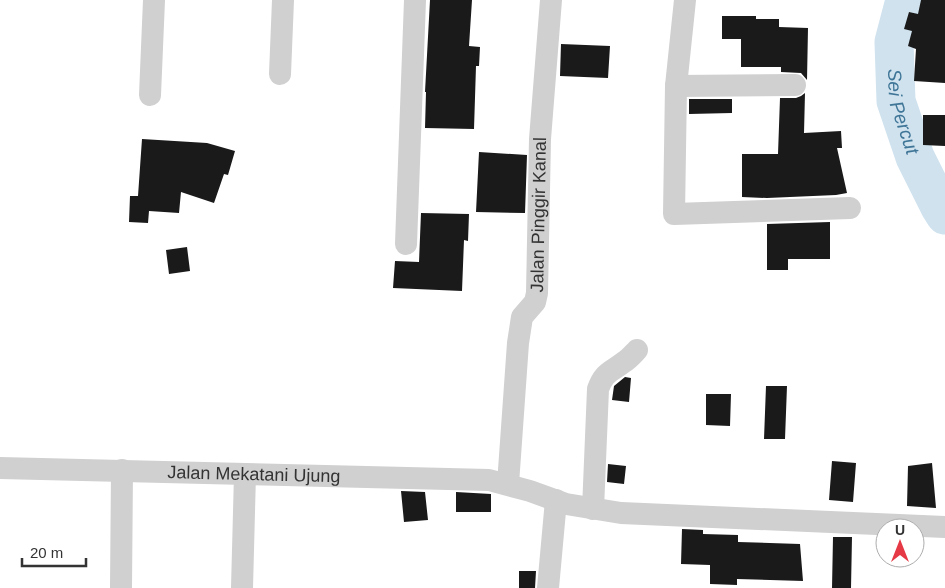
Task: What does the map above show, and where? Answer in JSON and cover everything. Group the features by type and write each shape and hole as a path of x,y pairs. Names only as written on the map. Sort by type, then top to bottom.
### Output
{"street":[{"path":"150,95 154,0"},
{"path":"280,74 284,0"},
{"path":"406,244 415,0"},
{"name":"Jalan Pinggir Kanal","path":"508,484 518,342 522,317 535,302 537,293 540,139 551,0"},
{"path":"685,0 676,86 674,214 850,208"},
{"path":"676,86 795,86"},
{"path":"593,509 598,389 602,379 609,371 625,362 637,350"},
{"name":"Jalan Mekatani Ujung","path":"0,468 489,480 508,484 566,504 621,513 945,527"},
{"path":"121,588 122,470"},
{"path":"242,588 245,474"},
{"path":"548,588 556,500"}],"building":[{"path":"430,0 472,0 469,46 480,47 479,66 476,66 474,129 425,128"},
{"path":"921,0 945,0 945,83 914,81 916,49 908,46 912,31 904,29 909,12 918,14"},
{"path":"722,16 756,16 756,19 779,19 779,27 808,28 807,80 801,73 781,72 781,67 741,67 741,39 722,39"},
{"path":"561,44 610,46 608,78 560,76"},
{"path":"805,93 804,133 841,131 842,148 837,148 847,193 767,198 742,197 742,154 778,154 780,98 796,98"},
{"path":"689,99 732,99 732,113 689,114"},
{"path":"923,115 945,115 945,146 923,145"},
{"path":"142,139 207,143 235,151 228,175 224,174 214,203 181,192 179,213 149,211 148,223 129,222 130,196 138,196"},
{"path":"479,152 527,155 525,213 476,212"},
{"path":"421,213 469,214 468,241 464,240 462,291 393,288 395,261 419,262"},
{"path":"830,222 830,259 788,259 788,270 767,270 767,224"},
{"path":"187,247 190,271 169,274 166,250"},
{"path":"625,377 631,378 629,402 612,400 614,386"},
{"path":"766,386 787,386 785,439 764,439"},
{"path":"706,394 731,394 730,426 706,425"},
{"path":"832,461 856,463 853,502 829,500"},
{"path":"932,463 936,508 907,506 908,466"},
{"path":"608,464 626,466 624,484 607,482"},
{"path":"401,491 425,492 428,520 404,522"},
{"path":"456,492 491,494 491,512 456,512"},
{"path":"682,529 703,530 703,534 738,535 738,542 800,544 803,581 737,579 737,585 710,584 710,565 681,564"},
{"path":"833,537 852,537 851,588 832,588"},
{"path":"519,571 536,571 535,588 519,588"}],"waterway":[{"name":"Sei Percut","path":"905,0 894,42 896,101 915,157 945,215"}]}
